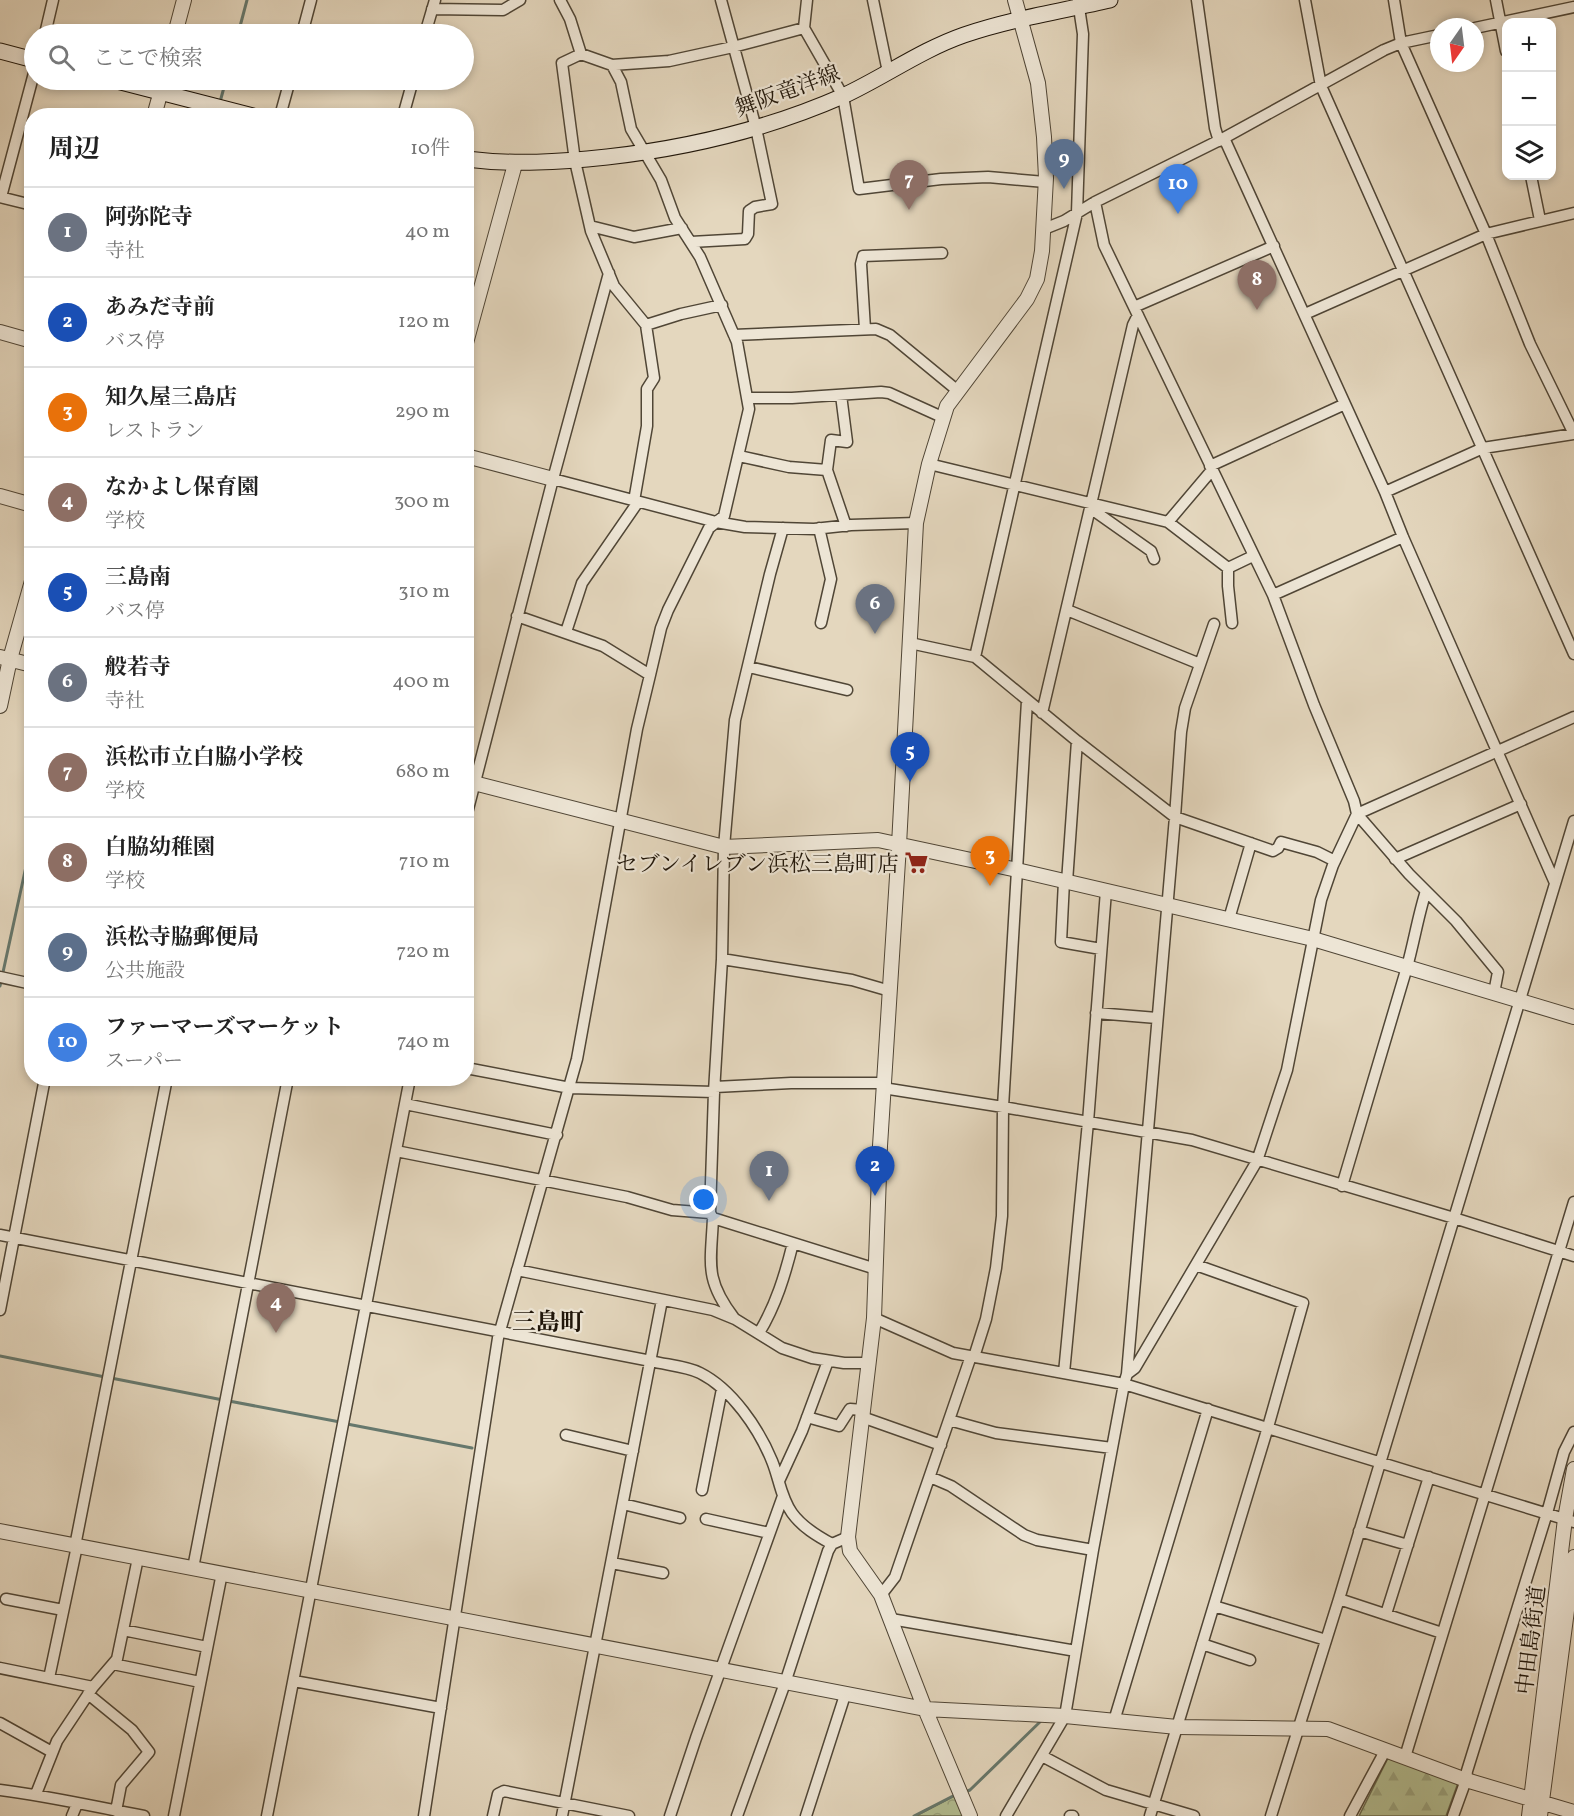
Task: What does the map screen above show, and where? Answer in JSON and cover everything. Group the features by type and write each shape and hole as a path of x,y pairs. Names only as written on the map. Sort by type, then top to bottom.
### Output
{"main road":[{"name":"舞阪竜洋線","path":"474,160 515,164 575,161 688,146 756,128 843,96 919,54 965,35 1078,4 1110,0"},
{"path":"0,51 24,57"},
{"path":"177,90 230,108"}],"street":[{"path":"48,24 54,0"},
{"path":"178,24 184,0"},
{"path":"305,24 311,0"},
{"path":"428,24 434,4 502,10 520,0"},
{"path":"560,0 570,19 581,54"},
{"path":"691,242 745,240 748,234 749,211 755,207 772,204 756,128 721,0"},
{"path":"807,0 804,28 843,96 859,189 941,179 988,177 1046,182"},
{"path":"873,0 888,72"},
{"path":"970,1816 881,1595 850,1551 848,1537 874,1318 880,1146 900,845 916,524 942,417 947,406 1027,299 1036,279 1044,229 1046,182 1038,82 1015,0"},
{"path":"1197,0 1215,128 1305,314 1555,883"},
{"path":"1305,0 1321,86 1574,654"},
{"path":"1385,492 1484,448 1574,434 1530,344 1486,234 1401,44 1394,0"},
{"path":"1497,0 1502,28"},
{"path":"975,657 1077,213 1083,34 1078,4"},
{"path":"1484,26 1574,7"},
{"path":"566,632 582,583 636,502 647,426 647,389 654,378 646,325 620,294 590,226 575,161 562,63 581,54 612,65 669,61 804,28"},
{"path":"1044,229 1064,221 1095,202 1222,139 1383,50 1430,37"},
{"path":"424,1816 499,1332 577,1059 637,729 661,628 668,610 709,528 724,516 750,409 737,342 700,257 675,218 661,180 631,129 621,82 612,65"},
{"path":"24,108 29,90"},
{"path":"156,108 161,90"},
{"path":"282,108 287,90"},
{"path":"405,108 410,90"},
{"path":"24,109 0,197 24,203"},
{"path":"474,314 515,164"},
{"path":"1532,180 1540,220"},
{"path":"1095,202 1104,245 1273,595 1314,705 1354,801 1357,814 1395,859 1456,921 1498,972 1494,993"},
{"path":"1305,314 1486,234 1574,213"},
{"path":"590,226 634,237 682,228"},
{"path":"1136,311 1274,246"},
{"path":"865,329 861,264 863,256 942,253"},
{"path":"474,768 518,616 609,273"},
{"path":"646,325 722,305"},
{"path":"1042,713 1136,311"},
{"path":"734,335 876,329 890,334 958,391"},
{"path":"0,332 24,339"},
{"path":"749,398 792,398 881,392 889,393 942,417"},
{"path":"841,395 847,442 831,440 827,470 846,526"},
{"path":"1168,522 1211,468 1345,404"},
{"path":"739,456 789,467 827,470"},
{"path":"474,458 636,502 745,527 819,528 916,524"},
{"path":"929,464 1090,506 1168,522 1228,568"},
{"path":"0,496 24,503"},
{"path":"1090,506 1151,551 1154,559"},
{"path":"735,1319 722,1302 710,1273 714,1090 722,959 724,847 735,720 783,528"},
{"path":"819,528 831,579 821,623"},
{"path":"1273,595 1403,537"},
{"path":"1228,568 1253,556"},
{"path":"1228,568 1232,623"},
{"path":"0,706 5,658 24,604"},
{"path":"1067,610 1200,664"},
{"path":"518,616 603,646 650,675"},
{"path":"1006,1816 1065,1716 1093,1550 1126,1379 1181,732 1185,708 1214,624"},
{"path":"910,643 975,657 1027,701 1175,817 1273,851 1281,842 1317,852 1335,861"},
{"path":"5,658 24,662"},
{"path":"748,667 847,690"},
{"path":"881,1595 895,1577 988,1311 1002,1216 1004,1107 1027,701"},
{"path":"1126,1379 1135,1368 1257,1161 1287,1070 1321,900 1335,861 1357,814 1574,717"},
{"path":"1077,741 1061,942 1101,949"},
{"path":"474,783 724,847 878,840 1313,939 1574,1017"},
{"path":"1395,859 1521,804"},
{"path":"1271,1816 1339,1599 1574,821"},
{"path":"1229,919 1251,843"},
{"path":"1064,1373 1088,1122 1106,891"},
{"path":"1342,1186 1415,941 1418,918 1426,891"},
{"path":"722,959 852,980 890,991"},
{"path":"0,978 24,982"},
{"path":"1096,1013 1157,1018"},
{"path":"474,1070 570,1088 714,1090 791,1083 884,1085 1192,1140 1574,1256"},
{"path":"0,1310 43,1086"},
{"path":"49,1678 165,1086"},
{"path":"193,1568 286,1086"},
{"path":"267,1816 408,1086"},
{"path":"405,1104 556,1135"},
{"path":"396,1151 627,1197 672,1210 712,1215 876,1269"},
{"path":"1405,1757 1574,1202"},
{"path":"0,1235 651,1361 697,1372 710,1379 734,1400 753,1425 772,1460 783,1496 792,1513 815,1536 832,1544"},
{"path":"759,1333 776,1300 793,1243"},
{"path":"1150,1816 1269,1427 1304,1303 1196,1265"},
{"path":"517,1270 713,1310 735,1319 782,1348 828,1361 869,1363"},
{"path":"562,1816 662,1300"},
{"path":"874,1318 953,1353 1064,1373 1126,1379 1209,1409 1570,1520"},
{"path":"779,1481 828,1361"},
{"path":"702,1490 722,1389"},
{"path":"807,1417 839,1426 850,1409 941,1445"},
{"path":"1114,1721 1209,1409"},
{"path":"950,1420 996,1433 1112,1448"},
{"path":"1453,1816 1466,1780 1564,1452 1574,1432"},
{"path":"566,1435 633,1451"},
{"name":"中田島街道","path":"1538,1806 1574,1468"},
{"path":"930,1477 951,1486 1010,1526 1037,1540 1093,1550"},
{"path":"1386,1614 1429,1477"},
{"path":"670,1816 783,1496"},
{"path":"623,1504 680,1518"},
{"path":"706,1519 769,1533"},
{"path":"0,1531 925,1709 1065,1716 1177,1728 1328,1729 1538,1806 1573,1813"},
{"path":"1359,1531 1408,1545"},
{"path":"737,1816 828,1551 832,1544 848,1537"},
{"name":"中田島街道","path":"1529,1816 1538,1806 1574,1557"},
{"path":"36,1794 57,1741 91,1690 117,1659 138,1558"},
{"path":"612,1563 663,1572"},
{"path":"174,1816 222,1573"},
{"path":"6,1599 63,1610"},
{"path":"1339,1599 1442,1633"},
{"path":"1214,1606 1326,1640"},
{"path":"891,1619 1076,1652"},
{"path":"123,1630 207,1647"},
{"path":"1202,1644 1250,1660"},
{"path":"113,1664 200,1682"},
{"path":"0,1668 91,1690 132,1730 149,1752 121,1785 116,1811"},
{"path":"294,1681 441,1708"},
{"path":"806,1816 845,1695"},
{"path":"0,1723 52,1752"},
{"path":"1350,1816 1385,1750"},
{"path":"1042,1756 1106,1790 1194,1816"},
{"path":"0,1790 36,1794 76,1804 144,1816"},
{"path":"493,1816 498,1794 504,1791 629,1816"},
{"path":"72,1816 76,1804"}],"green space":[{"path":"1388,1758 1458,1783 1446,1816 1359,1816"},
{"path":"956,1795 964,1816 916,1816"}],"waterway":[{"path":"241,24 247,0"},
{"path":"220,102 223,90"},
{"path":"0,986 24,876"},
{"path":"0,1356 105,1377"},
{"path":"111,1378 223,1400"},
{"path":"229,1401 340,1422"},
{"path":"347,1424 472,1448"},
{"path":"965,1792 970,1790 1043,1719"},
{"path":"914,1816 955,1795"}],"place":[{"name":"浜松寺脇郵便局","path":"1064,189"},
{"name":"浜松市立白脇小学校","path":"909,210"},
{"name":"ファーマーズマーケット","path":"1178,214"},
{"name":"白脇幼稚園","path":"1257,310"},
{"name":"般若寺","path":"875,634"},
{"name":"三島南","path":"910,782"},
{"name":"セブンイレブン浜松三島町店","path":"917,863"},
{"name":"知久屋三島店","path":"990,886"},
{"name":"あみだ寺前","path":"875,1196"},
{"name":"阿弥陀寺","path":"769,1201"},
{"name":"なかよし保育園","path":"276,1333"}],"district":[{"name":"三島町","path":"548,1322"}]}
